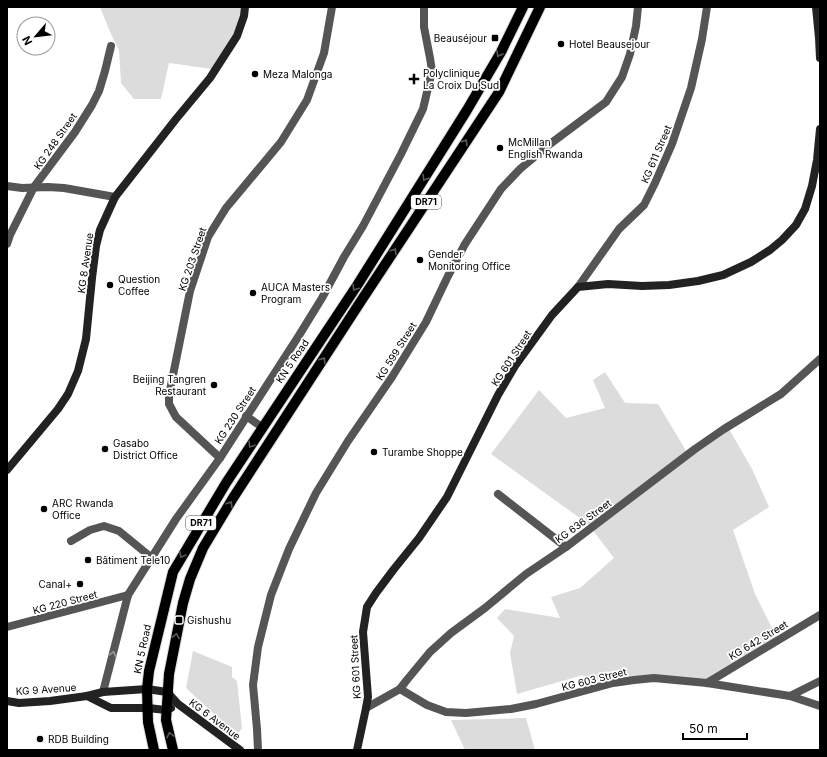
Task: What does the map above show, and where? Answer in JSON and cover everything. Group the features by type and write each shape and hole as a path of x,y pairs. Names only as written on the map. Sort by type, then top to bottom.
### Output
{"main road":[{"name":"KG 8 Avenue","path":"7,470 58,409 68,394 78,371 86,339 96,246 100,230 114,197 210,78 237,36 244,16 245,7"},
{"name":"KN 5 Road","path":"154,750 148,722 147,689 149,671 173,572 226,482 358,284 467,110 523,7"},
{"name":"DR71","path":"173,750 166,720 169,674 183,603 190,579 203,548 233,498 498,92 540,7"},
{"path":"816,7 820,38 820,58"},
{"path":"512,29 527,35"},
{"path":"578,287 608,284 642,286 669,285 698,281 723,275 751,262 770,250 796,225 805,209 812,186 817,160 820,129"},
{"name":"KG 601 Street","path":"357,750 368,697 363,632 367,607 394,569 419,538 447,497 498,395 515,366 552,316 578,287"},
{"name":"KG 9 Avenue","path":"7,701 19,703 87,696 103,692 147,689 167,692"},
{"name":"KG 6 Avenue","path":"167,692 178,704 240,750"},
{"name":"KG 9 Avenue","path":"87,696 111,708 148,708 166,710"},
{"name":"KG 6 Avenue","path":"166,710 178,704"}],"street":[{"name":"KG 203 Street","path":"220,458 176,417 169,404 169,395 190,291 208,237 214,227 226,208 281,142 307,100 324,53 332,7"},
{"name":"KG 230 Street","path":"103,692 128,595 176,519 220,458 322,298 363,226 423,109 432,72 424,27 424,7"},
{"name":"KG 599 Street","path":"258,750 253,685 258,648 271,595 289,549 316,493 348,441 392,377 426,322 465,244 501,189 520,169 550,144 606,102 622,77 636,26 638,7"},
{"name":"KG 611 Street","path":"578,287 619,229 644,205 655,184 672,144 691,88 702,39 707,7"},
{"name":"KG 248 Street","path":"7,244 10,235 34,188 74,132 99,92 106,71 111,46"},
{"path":"7,186 22,188 64,188 114,197"},
{"name":"KG 636 Street","path":"366,708 400,689 430,652 451,633 526,574 566,547 724,429 781,394 820,359"},
{"path":"246,416 262,427"},
{"path":"498,494 566,547"},
{"path":"71,541 90,530 104,526 119,532 152,558"},
{"name":"KG 220 Street","path":"7,627 128,595"},
{"name":"KG 642 Street","path":"707,683 820,615"},
{"name":"KG 603 Street","path":"400,689 427,705 446,712 466,713 530,706 613,683 654,678 707,683 790,696 820,706"},
{"path":"790,696 820,681"}],"shaded area":[{"path":"100,7 242,7 236,39 212,69 169,63 161,99 134,99 121,83 119,50"},
{"path":"605,372 625,403 658,404 688,454 729,429 752,469 769,507 733,530 755,594 778,640 707,683 654,678 586,691 583,675 517,694 510,653 514,636 497,618 505,609 560,618 551,597 580,588 614,558 588,524 491,454 539,390 566,418 605,408 593,380"},
{"path":"193,651 232,667 232,677 237,681 242,728 237,735 186,688"},
{"path":"526,718 535,750 465,750 451,720"}],"place":[{"name":"Beauséjour","path":"495,38"},
{"name":"Hotel Beausejour","path":"561,44"},
{"name":"Meza Malonga","path":"255,74"},
{"name":"Polyclinique La Croix Du Sud","path":"414,79"},
{"name":"McMillan English Rwanda","path":"500,148"},
{"name":"Gender Monitoring Office","path":"420,260"},
{"name":"Question Coffee","path":"110,285"},
{"name":"AUCA Masters Program","path":"253,293"},
{"name":"Beijing Tangren Restaurant","path":"214,385"},
{"name":"Gasabo District Office","path":"105,449"},
{"name":"Turambe Shoppe","path":"374,452"},
{"name":"ARC Rwanda Office","path":"44,509"},
{"name":"Bâtiment Tele10","path":"88,560"},
{"name":"Canal+","path":"80,584"},
{"name":"Gishushu","path":"179,620"},
{"name":"RDB Building","path":"40,739"}]}
